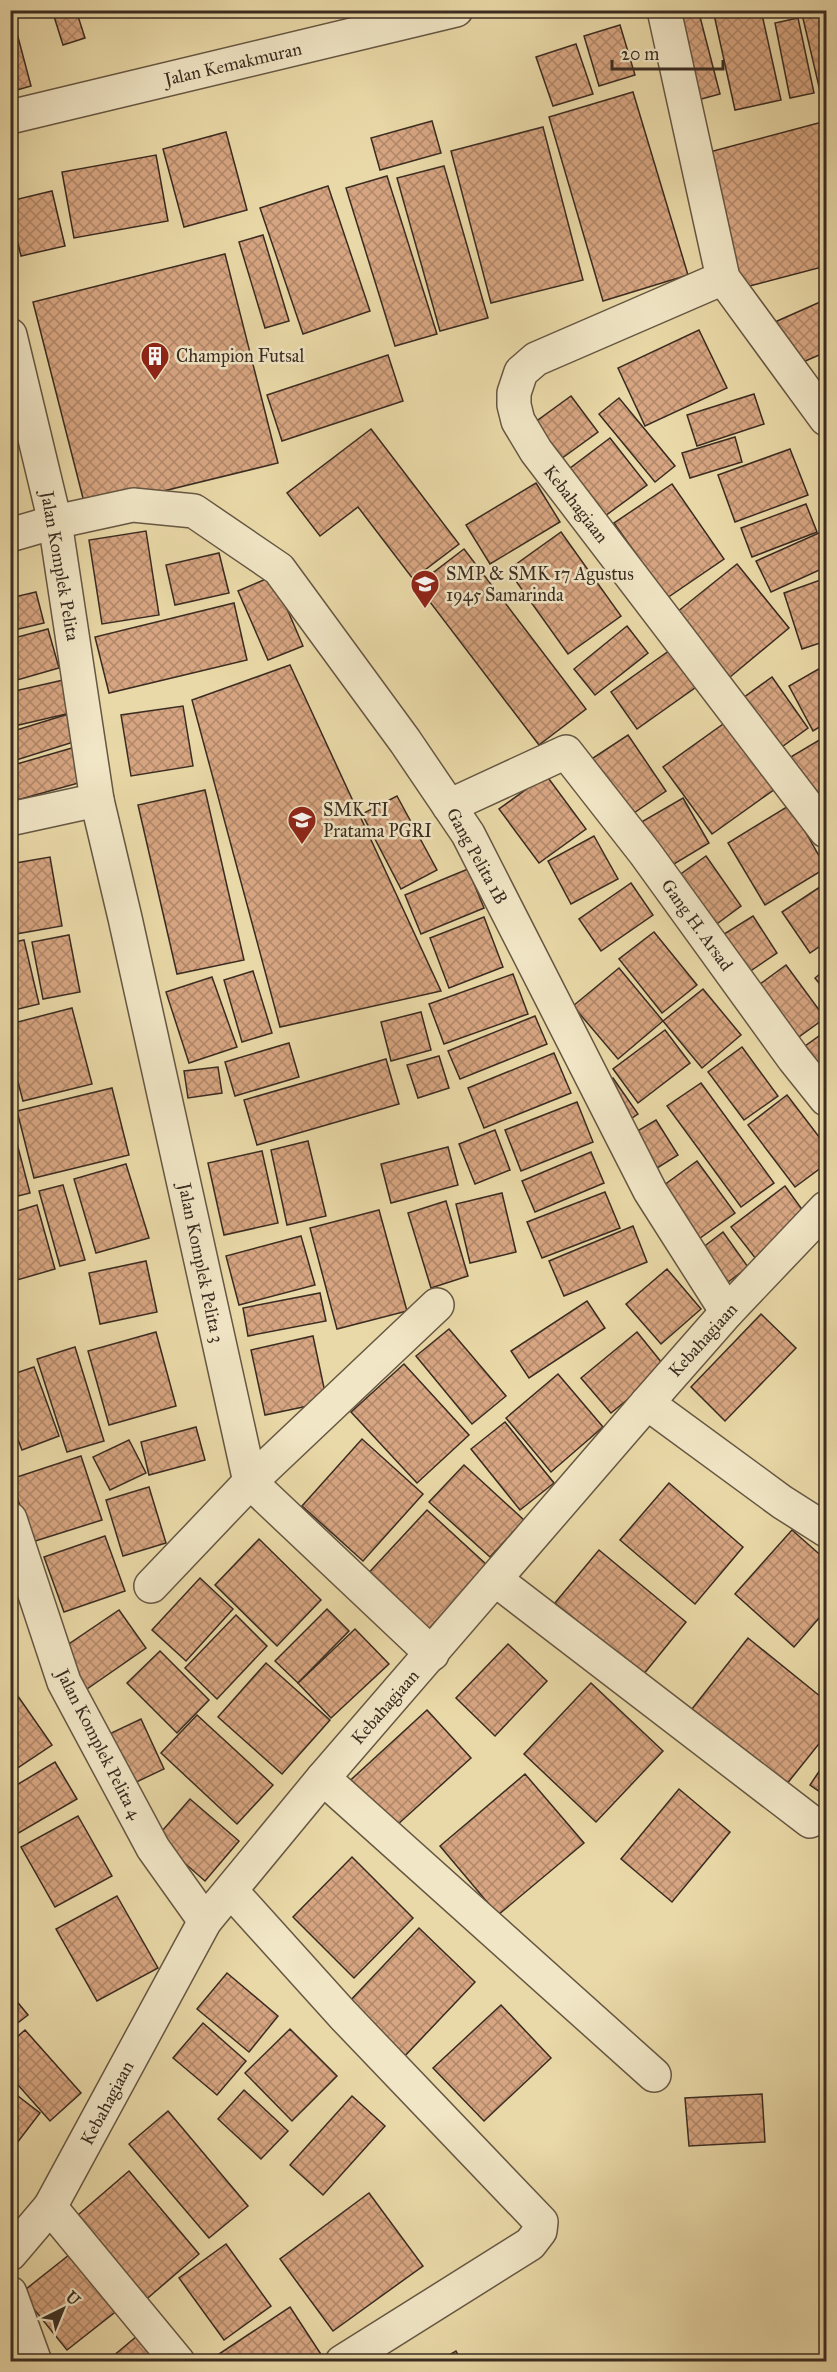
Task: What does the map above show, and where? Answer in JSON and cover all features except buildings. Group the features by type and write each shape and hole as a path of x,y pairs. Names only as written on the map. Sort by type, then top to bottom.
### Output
{"street":[{"path":"664,10 723,278 826,419"},
{"name":"Jalan Kemakmuran","path":"10,117 447,12"},
{"name":"Kebahagiaan","path":"723,278 536,359 521,372 514,393 514,405 518,421 547,468 702,665 826,831"},
{"name":"Jalan Komplek Pelita","path":"10,335 56,522 97,800"},
{"name":"Gang Pelita 1B","path":"10,535 133,505 194,511 279,569 468,834 650,1191 727,1312"},
{"name":"Gang H. Arsad","path":"449,806 566,752 645,853 794,1059 826,1099"},
{"path":"10,819 97,800"},
{"name":"Jalan Komplek Pelita 3","path":"97,800 250,1482"},
{"name":"Kebahagiaan","path":"10,2254 50,2207 205,1921 323,1778 647,1403 727,1312 826,1208"},
{"path":"151,1586 250,1482 437,1305"},
{"path":"647,1403 782,1502 826,1530"},
{"path":"250,1482 432,1654"},
{"name":"Jalan Komplek Pelita 4","path":"10,1520 64,1682 153,1848 205,1921"},
{"path":"496,1580 810,1821"},
{"path":"323,1778 654,2075"},
{"path":"231,1891 344,2015 541,2222 540,2231 530,2244 342,2361"},
{"path":"50,2207 178,2361"},
{"path":"10,2293 34,2361"}],"place":[{"name":"Champion Futsal","path":"155,382"},
{"name":"SMP & SMK 17 Agustus 1945 Samarinda","path":"425,610"},
{"name":"SMK TI Pratama PGRI","path":"302,846"}]}
